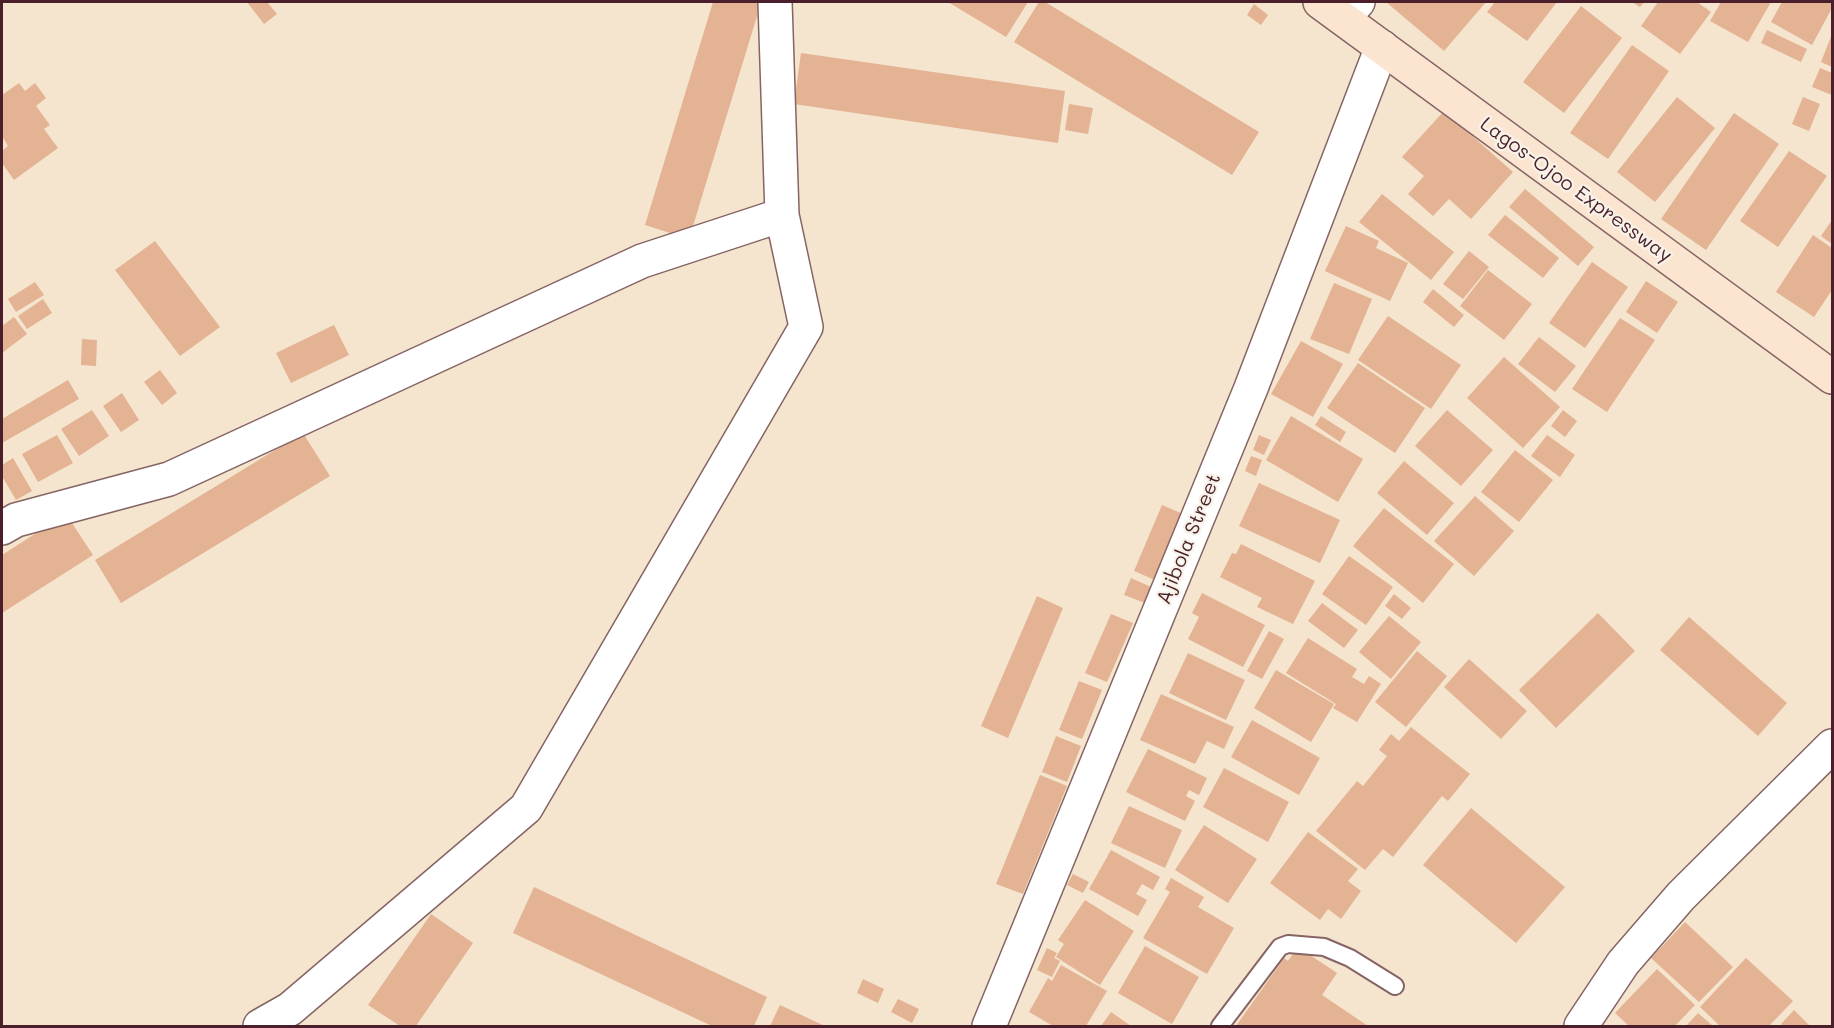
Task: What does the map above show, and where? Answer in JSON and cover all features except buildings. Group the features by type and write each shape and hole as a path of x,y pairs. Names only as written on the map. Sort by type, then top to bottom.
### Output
{"main road":[{"name":"Lagos-Ojoo Expressway","path":"1341,7 1382,47 1833,377"}],"street":[{"path":"260,1026 290,1009 526,808 806,327 782,215 775,2"},
{"name":"Ajibola Street","path":"989,1026 1251,388 1382,47"},
{"path":"2,528 16,520 170,479 642,261 782,215"},
{"path":"1581,1026 1623,963 1681,896 1833,746"}],"lane":[{"path":"1220,1026 1280,947 1288,944 1324,946 1350,958 1395,986"}]}
